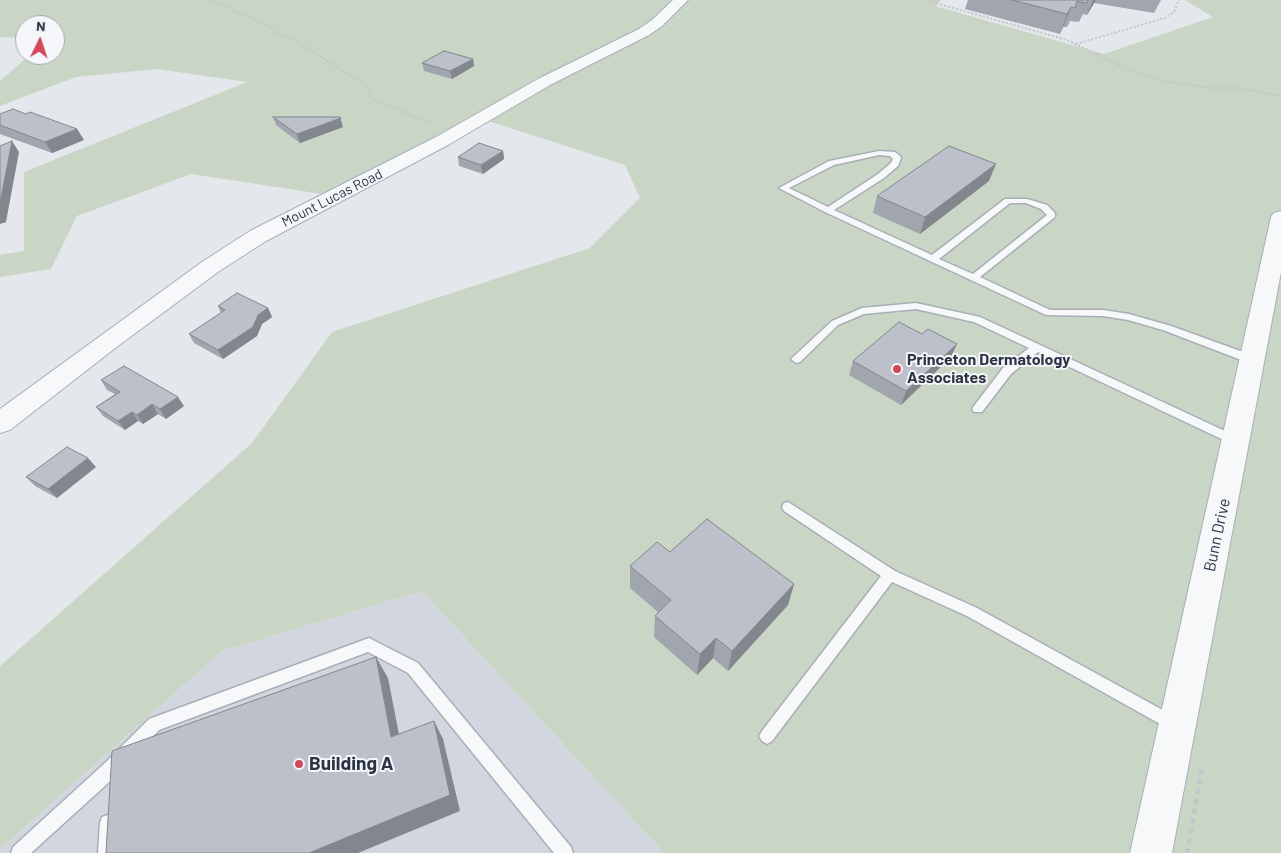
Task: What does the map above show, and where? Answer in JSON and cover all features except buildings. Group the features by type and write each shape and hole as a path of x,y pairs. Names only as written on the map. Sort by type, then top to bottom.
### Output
{"street":[{"name":"Mount Lucas Road","path":"0,424 120,332 258,236 442,141 544,82 644,32 657,23 681,0"},
{"name":"Bunn Drive","path":"1151,853 1281,217"}],"lane":[{"path":"828,210 881,176 895,164 897,158 892,154 879,153 832,163 782,188 828,210 934,259 1048,313 1103,313 1129,317 1167,328 1252,360"},
{"path":"934,259 1008,201 1027,201 1044,206 1052,215 974,278"},
{"path":"796,359 835,324 862,311 916,306 977,319 1236,441"},
{"path":"978,409 1007,371 1037,347"},
{"path":"788,507 890,575 972,612 1177,726"},
{"path":"767,736 890,575"},
{"path":"19,853 111,769 154,724 369,646 413,668 565,853"},
{"path":"110,788 111,769"},
{"path":"106,853 109,806"}],"path":[{"path":"210,0 269,26 277,34 298,42 368,87 371,98 436,126"},
{"path":"925,0 1075,44 1119,65 1163,81 1211,88 1238,88 1281,96"},
{"path":"1075,44 1165,18 1174,12 1179,0"}],"shaded area":[{"path":"422,591 664,853 0,853 0,849 222,651"}],"green space":[{"path":"0,0 941,0 935,6 1104,54 1213,17 1185,0 1281,0 1281,853 664,853 422,591 222,651 0,849 0,666 252,443 332,332 590,248 640,198 625,165 482,119 335,196 191,174 77,216 51,269 0,277 0,255 24,251 24,172 247,82 157,69 76,77 0,106 0,81 18,65 65,65 65,15 15,15 15,38 0,37"}],"place":[{"name":"Princeton Dermatology Associates","path":"897,369"},
{"name":"Building A","path":"299,764"}]}
